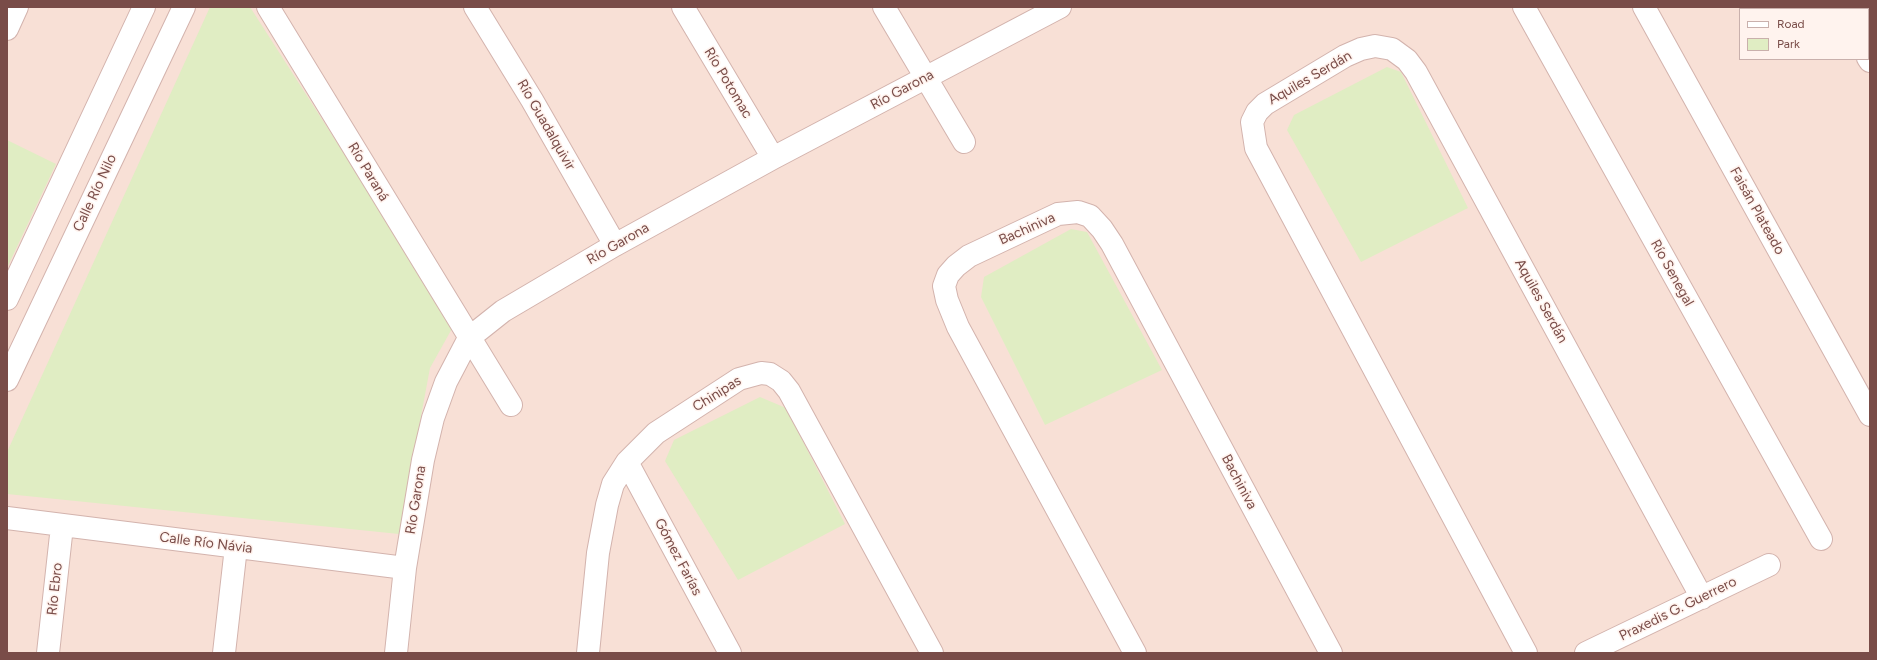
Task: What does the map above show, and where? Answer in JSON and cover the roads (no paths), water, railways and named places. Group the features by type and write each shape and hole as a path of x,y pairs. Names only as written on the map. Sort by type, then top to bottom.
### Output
{"street":[{"path":"7,29 17,7"},
{"path":"7,299 144,7"},
{"name":"Calle Río Nilo","path":"7,380 184,7"},
{"name":"Río Paraná","path":"268,7 511,405"},
{"name":"Río Guadalquivir","path":"476,7 532,100 614,245"},
{"name":"Río Potomac","path":"683,7 773,158"},
{"path":"884,7 964,142"},
{"name":"Río Garona","path":"396,653 405,568 423,460 433,418 446,382 469,338 503,311 614,245 773,158 1060,7"},
{"name":"Río Senegal","path":"1524,7 1821,539"},
{"name":"Faisán Plateado","path":"1644,7 1870,415"},
{"name":"Aquiles Serdán","path":"1526,653 1256,148 1252,122 1257,112 1265,104 1345,56 1361,49 1375,46 1392,49 1407,60 1416,72 1702,598"},
{"name":"Bachiniva","path":"1135,653 958,327 947,300 944,286 948,275 956,266 970,256 1058,214 1078,212 1090,216 1102,229 1112,244 1331,653"},
{"name":"Chinipas","path":"588,653 598,553 607,505 613,484 627,462 656,433 739,379 761,373 770,374 781,381 789,391 932,653"},
{"name":"Gómez Farías","path":"627,462 730,653"},
{"name":"Calle Río Návia","path":"7,518 405,568"},
{"name":"Río Ebro","path":"48,653 62,526"},
{"path":"224,653 236,547"},
{"name":"Praxedis G. Guerrero","path":"1586,653 1769,565"}]}
